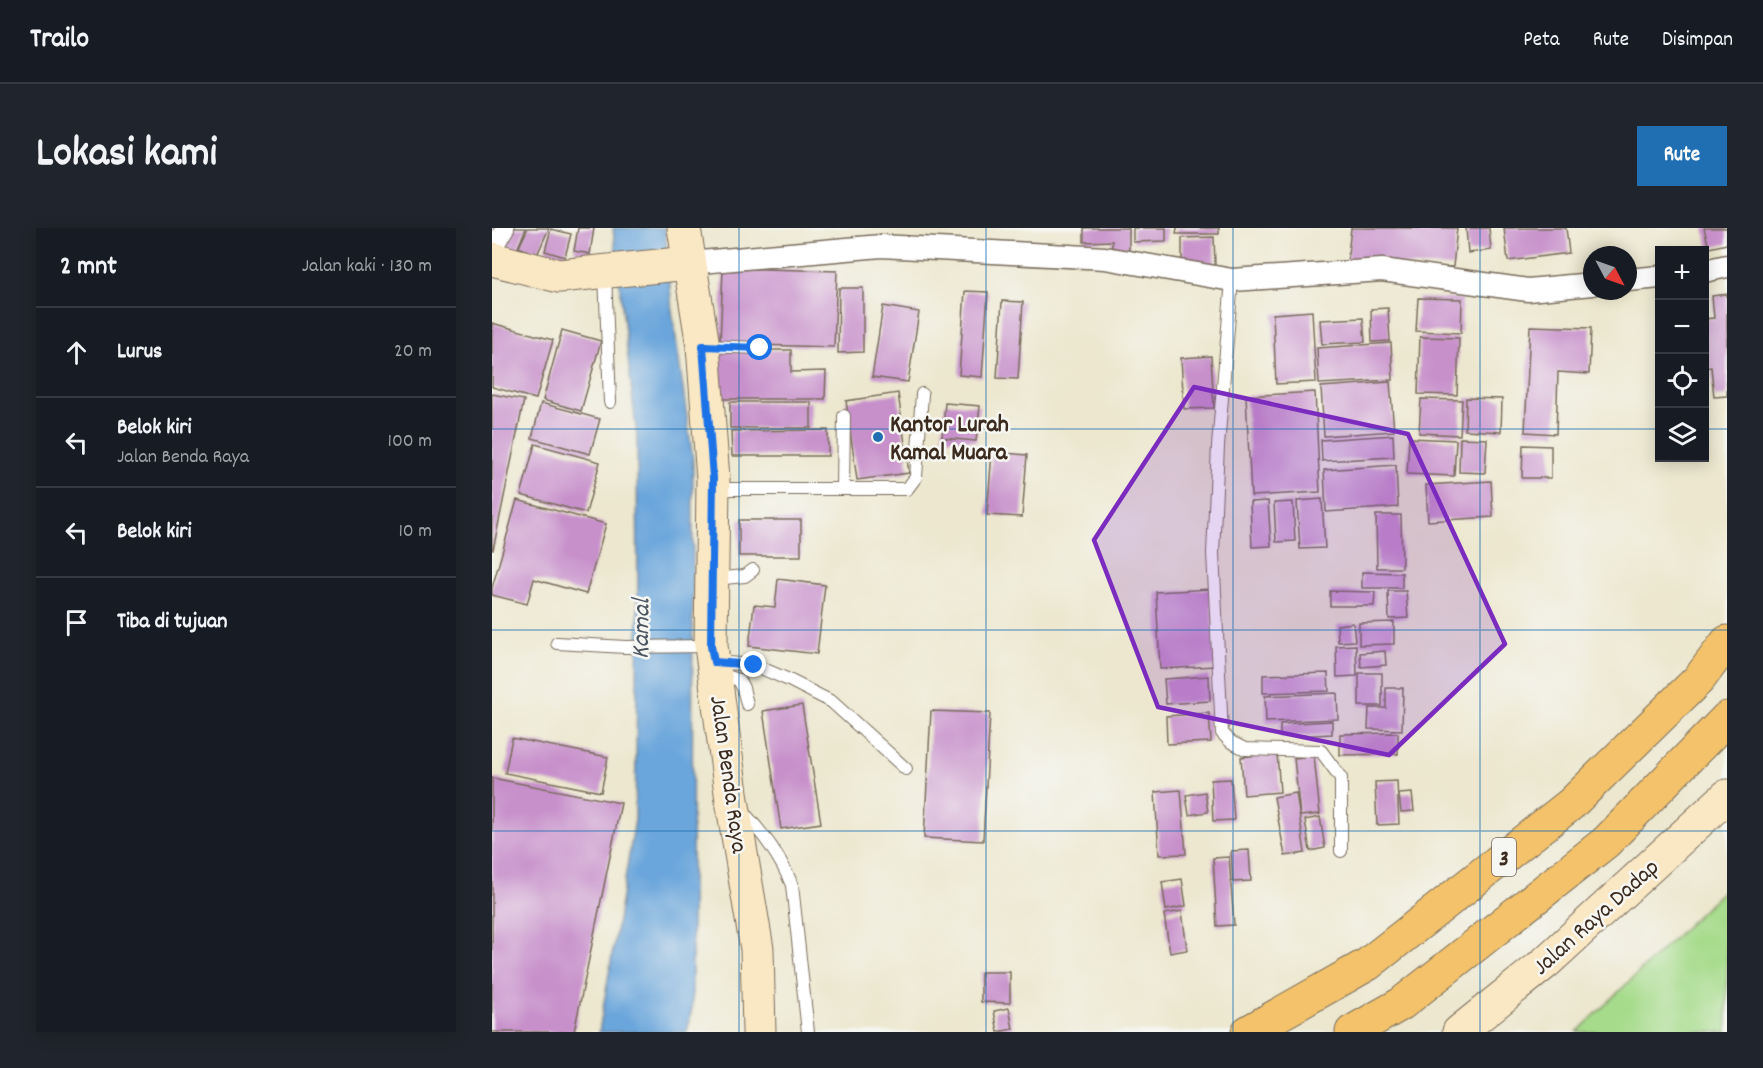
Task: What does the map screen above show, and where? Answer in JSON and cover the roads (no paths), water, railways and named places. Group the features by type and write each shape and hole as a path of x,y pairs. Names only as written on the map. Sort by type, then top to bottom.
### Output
{"highway":[{"name":"3","path":"1248,1032 1368,964 1571,804 1699,679 1727,642"},
{"name":"3","path":"1352,1032 1401,1004 1606,842 1727,718"}],"main road":[{"name":"Jalan Benda Raya","path":"684,228 679,264 703,346 712,489 725,578 709,657 757,949 759,1032"},
{"path":"492,259 560,276 679,264"},
{"name":"Jalan Raya Dadap","path":"1459,1032 1545,963 1727,796"}],"street":[{"path":"492,250 505,228"},
{"path":"679,264 881,246 1105,258 1232,280 1382,270 1528,290 1583,285"},
{"path":"1709,270 1727,266"},
{"path":"1637,279 1655,277"}],"lane":[{"path":"610,402 611,271"},
{"path":"1232,280 1218,446 1213,553 1222,733 1231,742 1245,749 1321,751 1341,778 1341,851"},
{"path":"703,346 760,348"},
{"path":"712,489 907,489 916,477 922,394"},
{"path":"843,489 844,416"},
{"path":"725,578 745,576 753,570"},
{"path":"557,643 637,646 754,665 832,702 906,769"},
{"path":"709,657 739,680 747,704"},
{"path":"732,800 770,843 784,865 792,885 808,1032"}],"water":[{"name":"Kamal","path":"613,228 665,228 672,310 693,460 692,1008 687,1032 599,1032 635,820 638,618 637,437"}],"place":[{"name":"Kantor Lurah Kamal Muara","path":"878,437"}]}
